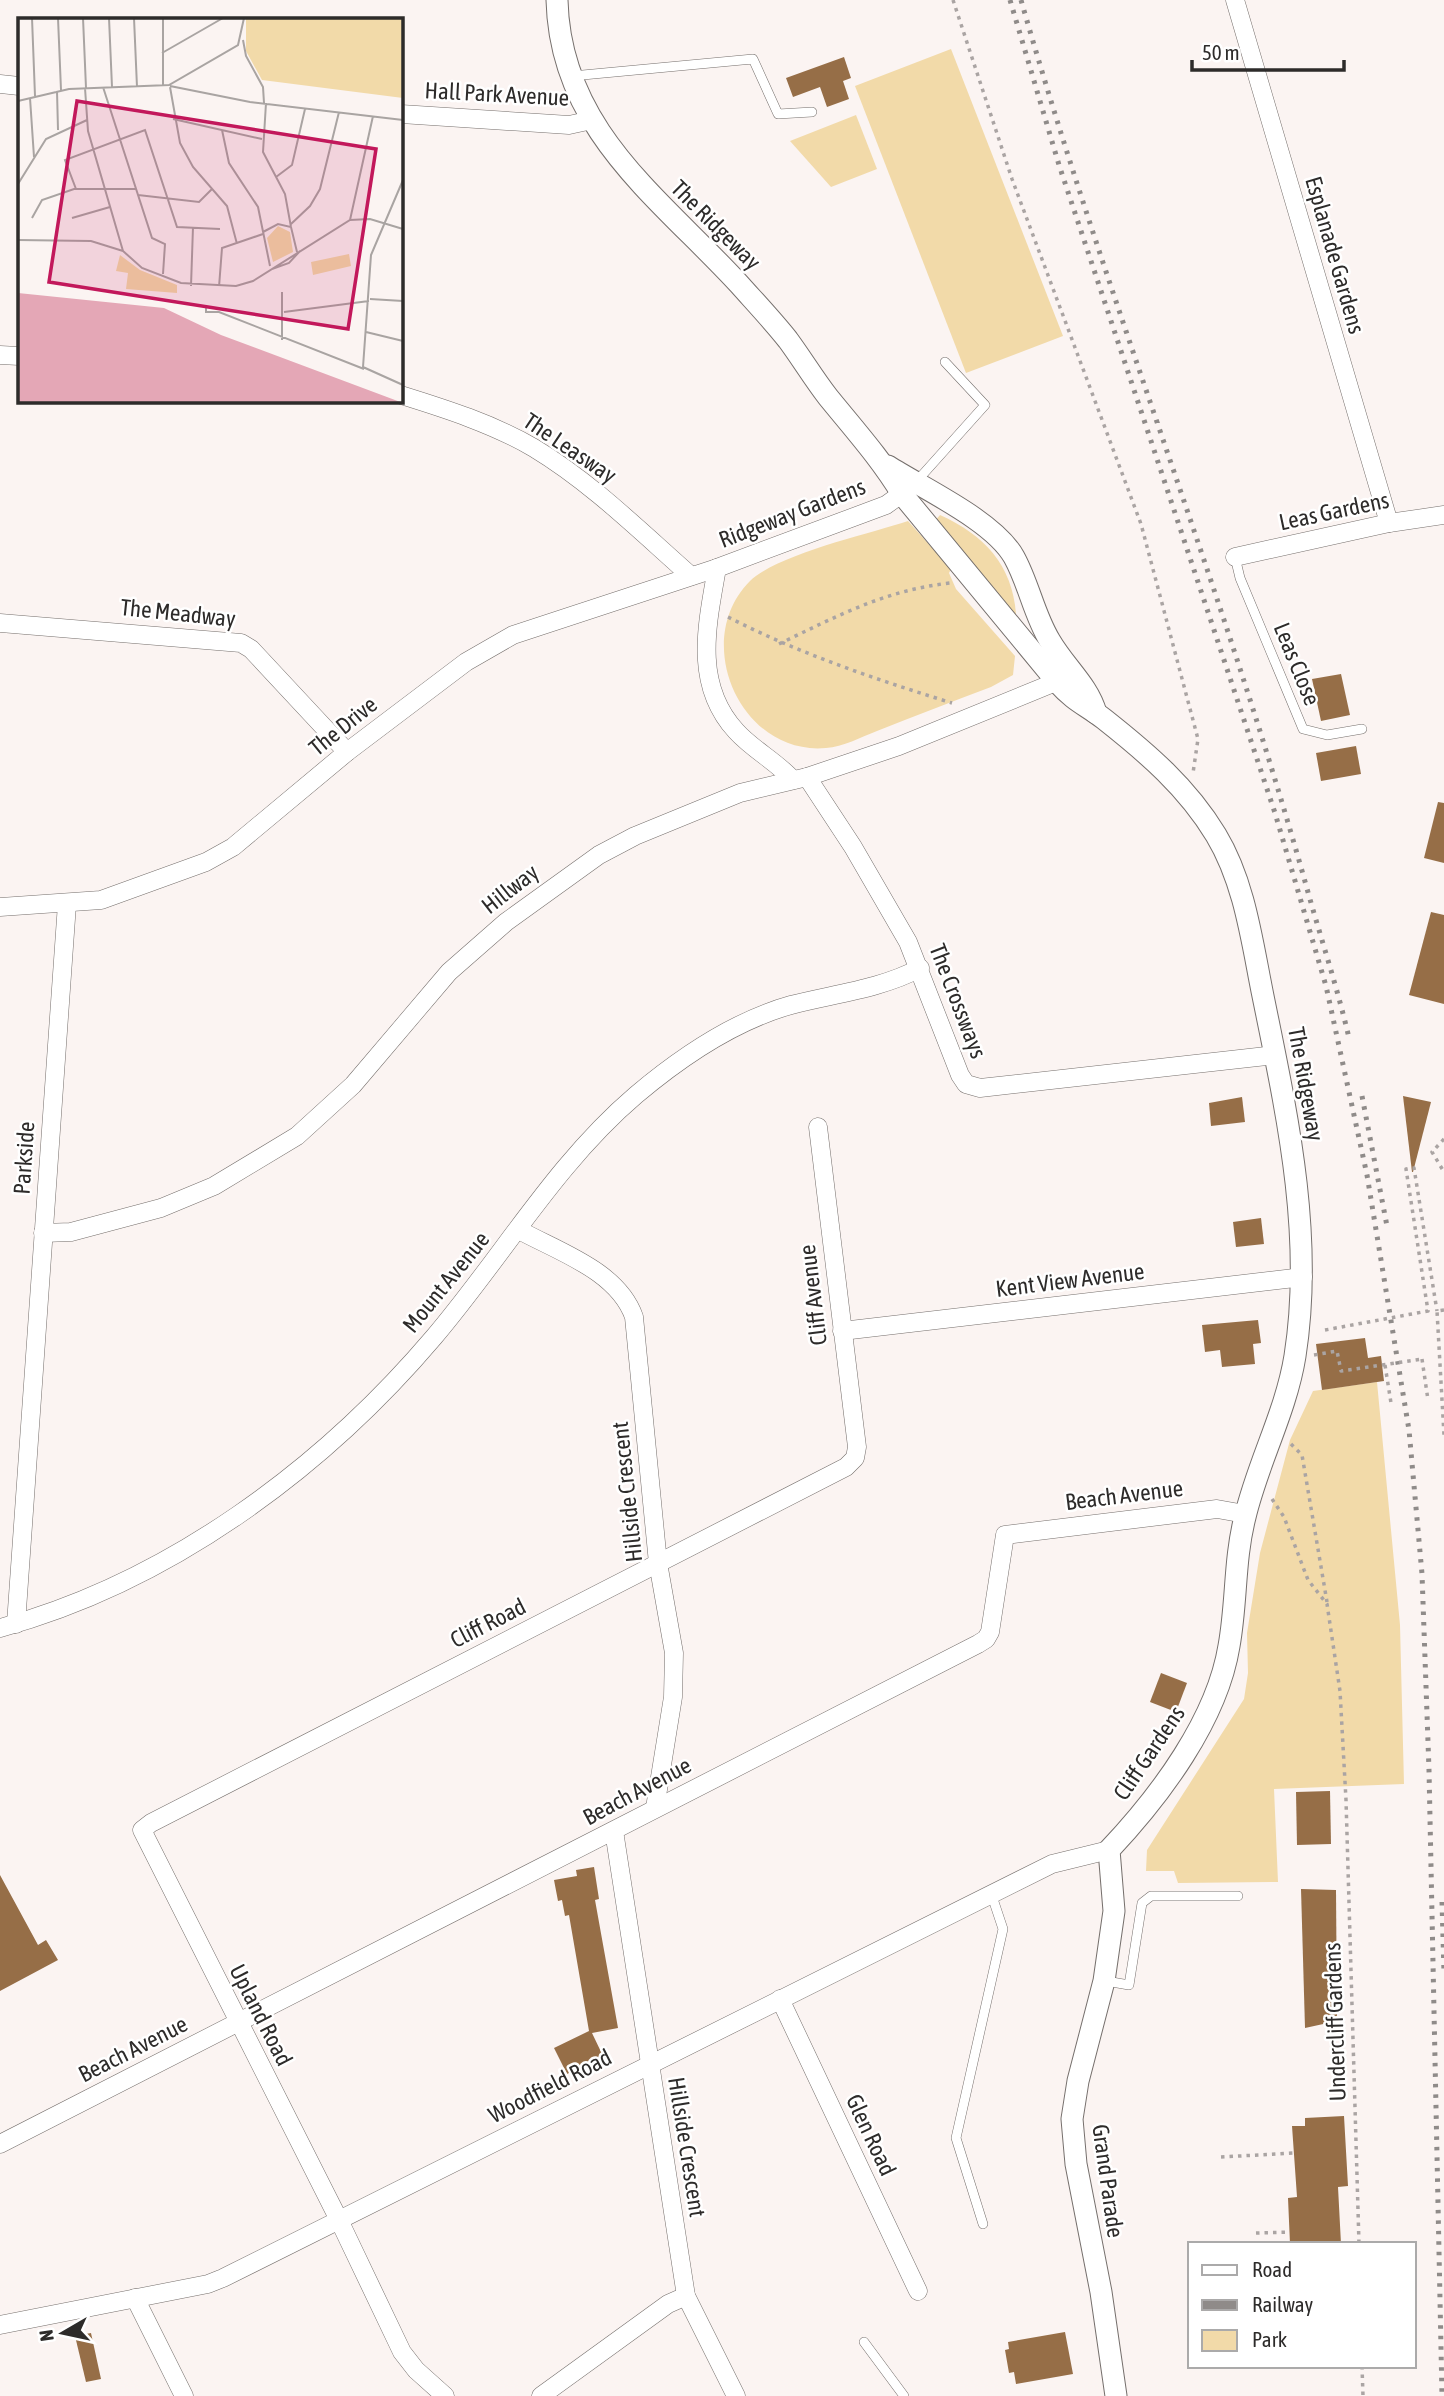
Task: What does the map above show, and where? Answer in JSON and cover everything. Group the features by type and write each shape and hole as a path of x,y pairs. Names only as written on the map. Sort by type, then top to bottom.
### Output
{"street":[{"name":"The Ridgeway","path":"557,0 572,76 592,120 640,186 737,282 787,339 827,395 883,463 909,489 971,580 1065,679"},
{"name":"Esplanade Gardens","path":"1235,0 1389,523"},
{"path":"0,84 18,86"},
{"name":"Hall Park Avenue","path":"402,114 569,125 592,120"},
{"path":"0,355 18,356"},
{"name":"The Leasway","path":"402,395 489,426 533,448 581,480 691,576"},
{"name":"The Ridgeway","path":"909,489 983,524 1000,538 1014,555 1041,625 1077,703 1096,713 1167,771 1190,797 1217,836 1241,892 1275,1055 1299,1209 1303,1276 1290,1381 1245,1514"},
{"name":"Ridgeway Gardens","path":"800,779 737,733 723,716 708,679 705,634 717,568 886,505 909,489"},
{"name":"Leas Gardens","path":"1235,557 1389,523 1444,515"},
{"name":"The Drive","path":"0,907 101,900 206,862 233,847 347,752 466,662 513,635 717,568"},
{"name":"The Meadway","path":"0,623 241,643 251,649 347,752"},
{"name":"Hillway","path":"43,1233 71,1232 161,1208 214,1186 264,1157 323,1116 449,972 564,878 635,836 740,793 800,779 984,713 1065,679"},
{"name":"The Crossways","path":"800,779 886,901 920,968 960,1075 966,1084 981,1088 1275,1055"},
{"name":"Parkside","path":"8,1626 43,1233 67,904"},
{"name":"Mount Avenue","path":"8,1626 106,1591 202,1538 285,1480 371,1406 434,1337 598,1130 690,1052 763,1014 898,979 920,968"},
{"name":"Cliff Avenue","path":"818,1127 857,1447 855,1458"},
{"name":"Hillside Crescent","path":"519,1230 599,1273 628,1299 634,1317 658,1563 674,1653 673,1698 655,1808"},
{"name":"Kent View Avenue","path":"842,1331 1303,1276"},
{"name":"Cliff Road","path":"142,1830 846,1467 855,1458"},
{"name":"Beach Avenue","path":"0,2144 986,1639 1005,1535 1217,1509 1245,1514"},
{"name":"Cliff Gardens","path":"1109,1850 1184,1753 1209,1712 1229,1648 1236,1557 1245,1514"},
{"name":"Upland Road","path":"142,1830 237,2023 339,2220"},
{"name":"Hillside Crescent","path":"614,1831 686,2296 736,2396"},
{"name":"Woodfield Road","path":"0,2325 208,2284 1052,1864 1109,1850"},
{"name":"Grand Parade","path":"1109,1850 1114,1881 1114,1911 1104,1981 1078,2081 1072,2119 1076,2164 1101,2292 1116,2396"},
{"name":"Glen Road","path":"780,1999 918,2291"},
{"path":"339,2220 402,2351 416,2370 445,2396"},
{"path":"541,2396 668,2304 686,2296"},
{"path":"135,2298 184,2396"}],"lane":[{"path":"572,76 753,59 778,114 812,112"},
{"path":"909,489 985,405 945,362"},
{"name":"Leas Close","path":"1235,557 1240,578 1303,729 1327,735 1362,730"},
{"path":"983,2224 956,2138 1003,1929 992,1896"},
{"path":"1104,1981 1129,1985 1142,1903 1151,1896 1238,1896"},
{"path":"864,2342 904,2396"}],"path":[{"path":"953,0 1012,179 1141,524 1198,739 1190,797"},
{"path":"779,644 847,610 911,587 971,580"},
{"path":"710,608 779,644 842,668 984,713"},
{"path":"1444,1139 1432,1152 1444,1172"},
{"path":"1325,1330 1428,1311 1406,1169 1414,1168 1437,1311 1444,1434"},
{"path":"1437,1311 1444,1310"},
{"path":"1295,1356 1337,1351 1341,1371 1422,1359 1428,1399"},
{"path":"1384,1365 1391,1403"},
{"name":"Undercliff Gardens","path":"1302,1455 1340,1691 1346,1800 1359,2242"},
{"path":"1257,1477 1284,1517 1308,1580 1327,1604"},
{"path":"1221,2157 1294,2153"},
{"path":"1256,2233 1290,2232"},
{"path":"1362,2368 1363,2396"}],"green space":[{"path":"951,49 1063,336 966,373 855,86"},
{"path":"856,115 877,169 831,187 790,141"},
{"path":"940,515 970,532 993,553 1009,580 1016,614 1012,615 934,522"},
{"path":"908,521 951,569 949,573 956,589 1015,656 1013,675 991,687 839,746 796,746 770,734 749,714 734,690 725,662 725,634 733,606 750,581 781,562"},
{"path":"1377,1382 1400,1625 1404,1784 1274,1789 1278,1882 1178,1883 1174,1871 1146,1871 1147,1850 1244,1699 1248,1673 1247,1633 1260,1553 1290,1440 1313,1391"}],"building":[{"path":"844,57 851,78 843,81 849,99 827,107 820,87 793,97 786,78"},
{"path":"1341,674 1350,715 1321,721 1312,679"},
{"path":"1356,746 1361,774 1321,781 1316,753"},
{"path":"1438,802 1444,803 1444,863 1424,858"},
{"path":"1431,912 1444,915 1444,1004 1409,995"},
{"path":"1403,1096 1431,1102 1413,1172 1412,1172"},
{"path":"1242,1097 1245,1122 1211,1126 1209,1103"},
{"path":"1261,1218 1264,1244 1236,1247 1233,1222"},
{"path":"1258,1320 1261,1343 1253,1344 1255,1364 1222,1367 1220,1350 1205,1352 1202,1325"},
{"path":"1365,1338 1368,1358 1381,1356 1384,1381 1322,1390 1316,1344"},
{"path":"1161,1673 1187,1683 1176,1712 1150,1702"},
{"path":"1330,1791 1331,1844 1297,1845 1296,1792"},
{"path":"594,1867 599,1899 595,1900 618,2028 592,2033 603,2056 567,2074 554,2048 589,2031 569,1915 565,1916 562,1900 558,1901 554,1880 577,1876 576,1870"},
{"path":"0,1875 38,1945 46,1940 58,1960 0,1991"},
{"path":"1301,1889 1336,1890 1337,2021 1305,2028"},
{"path":"1344,2116 1348,2186 1338,2187 1341,2242 1290,2242 1288,2198 1297,2197 1292,2126 1305,2126 1305,2118"},
{"path":"1065,2332 1073,2374 1016,2384 1014,2372 1009,2373 1005,2350 1009,2349 1008,2342"},
{"path":"91,2333 101,2379 86,2382 75,2336"}],"railway":[{"path":"1010,0 1059,165 1275,813 1326,986 1367,1175 1409,1430 1422,1574 1429,1770 1442,2396"},
{"path":"1021,0 1090,222 1238,662 1273,773 1349,1038"},
{"path":"1362,1096 1387,1226"},
{"path":"1442,1902 1444,1973"}]}
